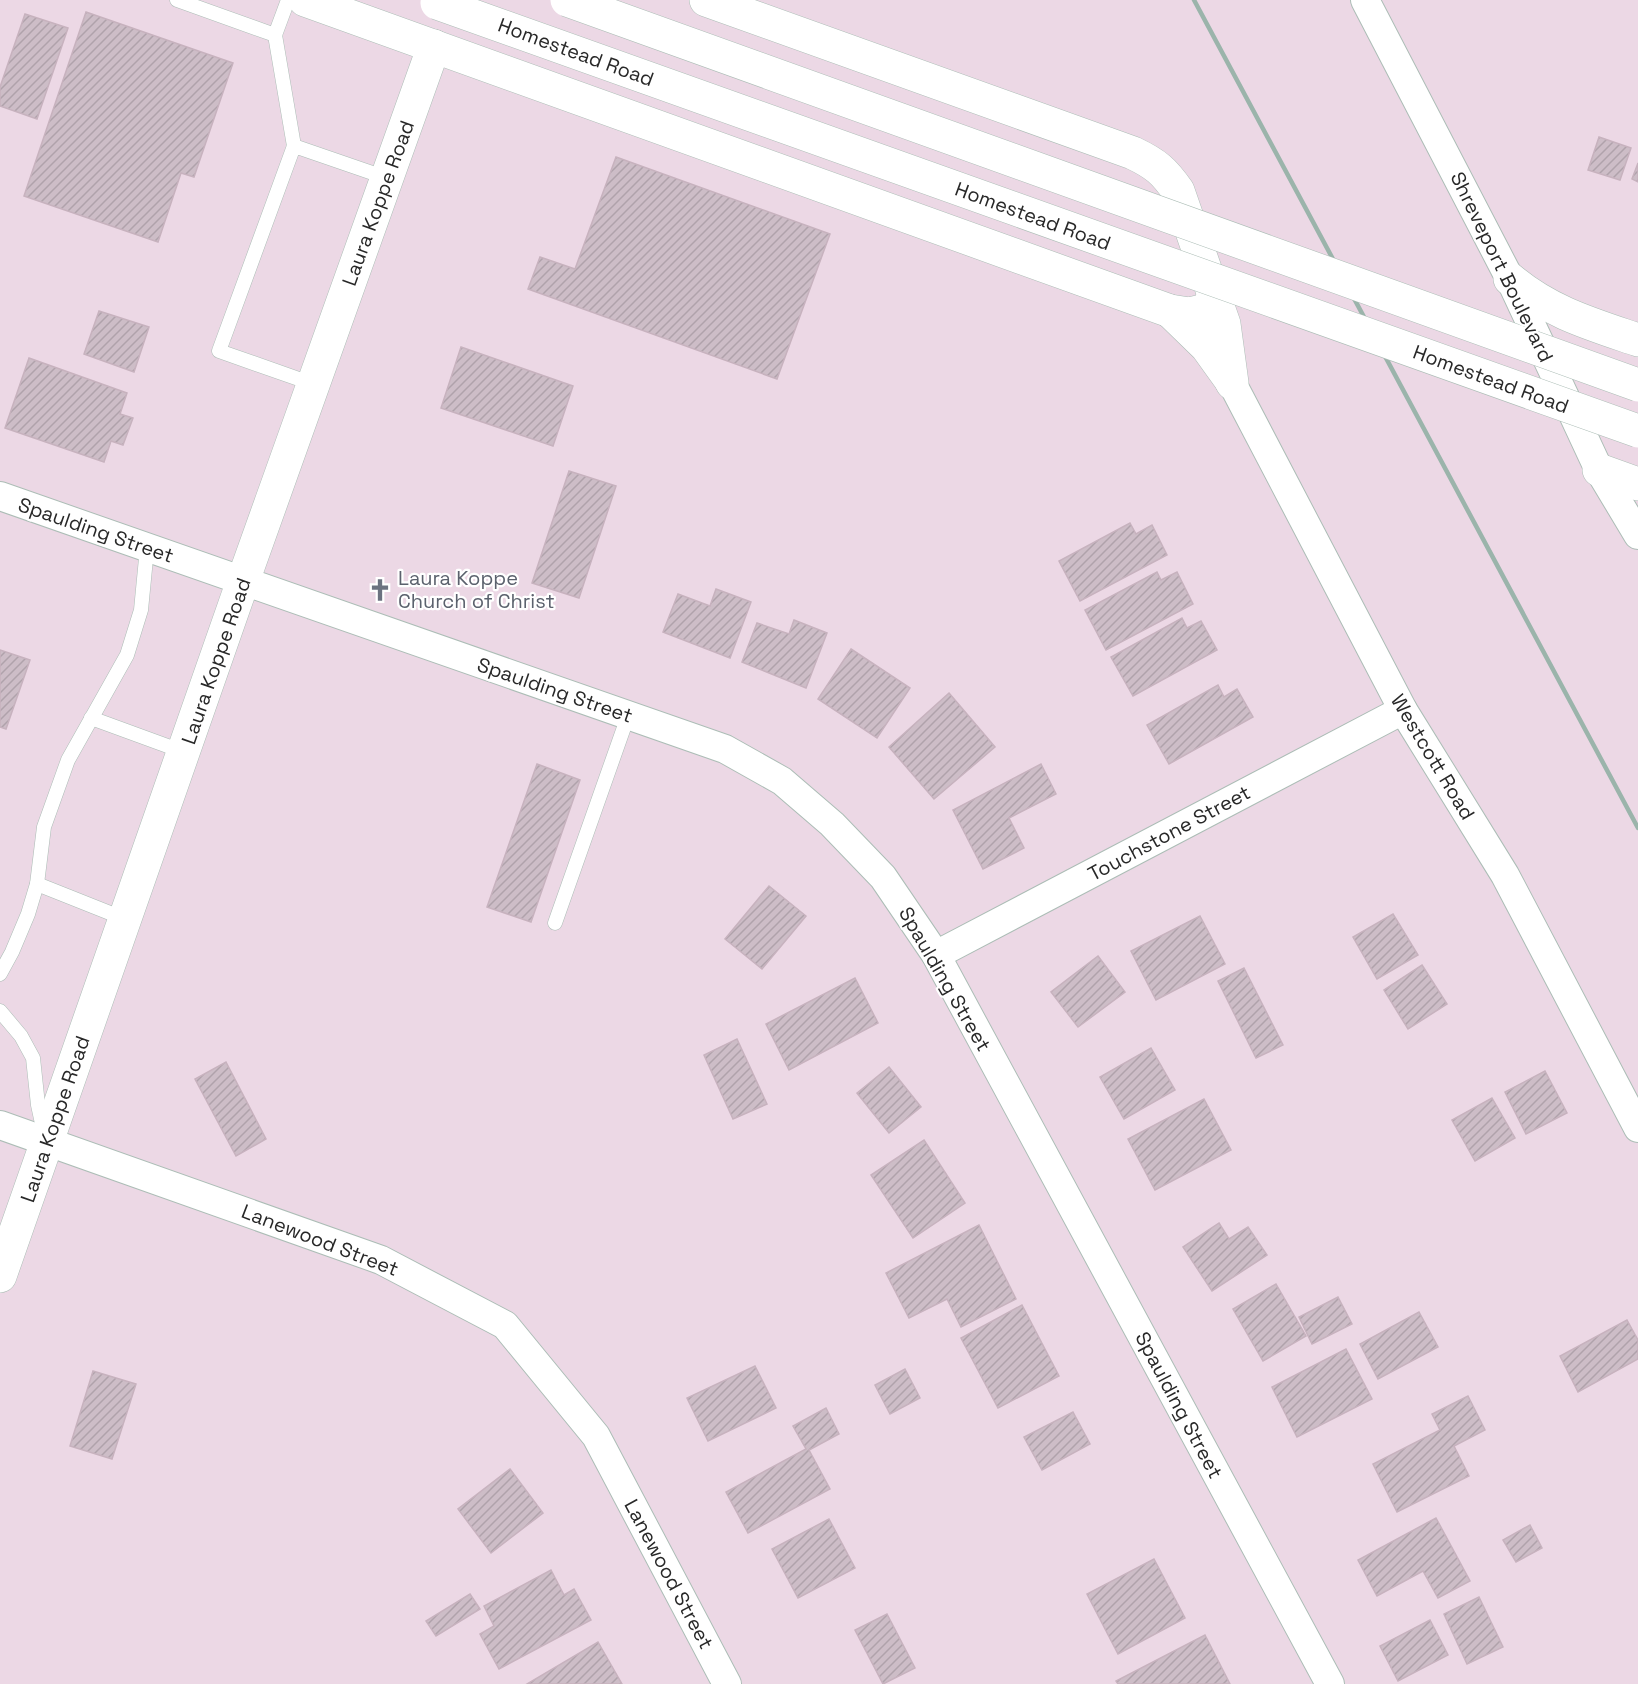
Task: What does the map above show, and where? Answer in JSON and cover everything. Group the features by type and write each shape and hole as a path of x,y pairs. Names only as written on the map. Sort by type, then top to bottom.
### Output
{"main road":[{"path":"305,0 1170,311 1190,314 1206,310 1215,296"},
{"path":"567,0 1638,385"},
{"path":"706,0 1152,162 1166,174 1178,191 1224,324 1232,382"},
{"name":"Homestead Road","path":"433,1 1638,431"},
{"name":"Laura Koppe Road","path":"0,1276 243,581 434,46"},
{"path":"1510,279 1530,295 1554,309 1584,322 1638,340"},
{"path":"1170,311 1207,347 1232,382"},
{"path":"1542,346 1552,334 1568,324 1584,322"},
{"path":"1599,470 1638,484"}],"street":[{"name":"Shreveport Boulevard","path":"1365,0 1510,279 1599,470 1638,535"},
{"name":"Westcott Road","path":"1232,382 1403,710 1505,875 1638,1128"},
{"name":"Spaulding Street","path":"0,496 725,749 782,781 832,824 882,877 936,955 1330,1684"},
{"name":"Touchstone Street","path":"936,955 1403,710"},
{"name":"Lanewood Street","path":"0,1125 381,1260 505,1325 596,1436 728,1684"}],"lane":[{"path":"177,0 275,35"},
{"path":"288,0 275,35 294,146 219,351 313,384"},
{"path":"294,146 387,178"},
{"path":"0,974 28,914 37,884 44,827 68,760 127,655 141,610 147,548"},
{"path":"555,923 628,716"},
{"path":"91,718 184,752"},
{"path":"37,884 124,919"},
{"path":"0,1011 21,1036 33,1058 38,1105 46,1142"}],"building":[{"path":"86,12 233,63 194,177 181,173 158,242 24,196"},
{"path":"25,14 68,28 37,119 0,106 0,87"},
{"path":"1599,137 1631,148 1620,180 1588,170"},
{"path":"616,157 830,234 777,379 528,289 540,257 575,269"},
{"path":"1638,163 1638,182 1632,179"},
{"path":"99,311 149,327 134,372 84,354"},
{"path":"461,347 573,386 553,446 441,408"},
{"path":"29,358 127,393 120,414 133,418 123,445 111,441 104,462 5,428"},
{"path":"569,471 616,486 579,598 532,583"},
{"path":"1130,523 1136,534 1152,525 1167,555 1080,601 1059,561"},
{"path":"1157,572 1161,580 1177,572 1193,604 1106,650 1085,610"},
{"path":"716,589 751,602 730,658 663,632 678,594 710,606"},
{"path":"1182,618 1187,628 1201,621 1217,650 1133,696 1111,657"},
{"path":"794,620 827,633 806,688 742,662 757,623 789,634"},
{"path":"851,649 910,688 877,738 818,699"},
{"path":"0,650 30,660 6,729 0,727"},
{"path":"1218,685 1224,697 1237,689 1253,717 1169,764 1147,725"},
{"path":"949,693 995,747 934,799 889,747"},
{"path":"537,764 580,780 531,922 487,907"},
{"path":"1041,764 1056,794 1009,818 1024,848 983,869 953,810"},
{"path":"769,886 806,916 762,969 725,939"},
{"path":"1393,914 1418,955 1377,979 1353,937"},
{"path":"1200,916 1225,964 1156,1000 1131,951"},
{"path":"1098,956 1125,992 1078,1027 1051,992"},
{"path":"1422,965 1447,1004 1408,1029 1384,990"},
{"path":"1244,968 1283,1045 1256,1058 1218,981"},
{"path":"855,978 878,1023 789,1070 766,1024"},
{"path":"737,1039 767,1104 733,1119 704,1055"},
{"path":"1151,1048 1175,1090 1124,1119 1100,1077"},
{"path":"226,1062 266,1139 236,1156 195,1079"},
{"path":"889,1067 921,1107 889,1133 857,1093"},
{"path":"1545,1071 1567,1113 1526,1134 1505,1092"},
{"path":"1492,1098 1515,1138 1475,1161 1452,1120"},
{"path":"1204,1099 1231,1150 1155,1190 1128,1139"},
{"path":"924,1140 965,1203 913,1238 871,1175"},
{"path":"1219,1223 1229,1239 1248,1227 1267,1255 1212,1291 1183,1247"},
{"path":"979,1225 1016,1299 961,1327 947,1299 909,1318 886,1273"},
{"path":"1276,1284 1306,1336 1263,1361 1233,1309"},
{"path":"1338,1297 1352,1324 1312,1344 1299,1317"},
{"path":"1022,1305 1059,1376 998,1408 961,1338"},
{"path":"1419,1312 1438,1347 1378,1379 1360,1344"},
{"path":"1627,1320 1638,1340 1638,1359 1578,1392 1560,1356"},
{"path":"1346,1349 1372,1399 1297,1437 1272,1387"},
{"path":"755,1366 776,1408 708,1441 687,1398"},
{"path":"905,1369 920,1398 890,1414 875,1385"},
{"path":"93,1371 136,1384 112,1459 70,1446"},
{"path":"1468,1396 1485,1430 1454,1446 1469,1476 1397,1512 1373,1464 1440,1430 1432,1414"},
{"path":"826,1408 839,1434 809,1450 830,1489 748,1533 726,1492 806,1449 793,1426"},
{"path":"1073,1412 1090,1444 1042,1470 1024,1437"},
{"path":"510,1469 543,1513 491,1553 458,1509"},
{"path":"1436,1518 1470,1581 1438,1598 1423,1571 1377,1596 1358,1560"},
{"path":"829,1519 855,1568 798,1598 772,1549"},
{"path":"1530,1525 1542,1548 1516,1562 1503,1540"},
{"path":"1154,1559 1185,1618 1118,1654 1087,1594"},
{"path":"551,1570 564,1595 574,1589 591,1620 499,1669 480,1634 494,1626 484,1606"},
{"path":"470,1594 480,1609 436,1636 426,1621"},
{"path":"1479,1597 1503,1647 1467,1664 1444,1614"},
{"path":"887,1614 915,1668 883,1684 855,1630"},
{"path":"1430,1620 1448,1655 1398,1681 1380,1646"},
{"path":"1205,1635 1230,1684 1118,1684 1116,1681"},
{"path":"598,1642 622,1684 527,1684"}],"railway":[{"path":"1194,0 1638,828"}],"place":[{"name":"Laura Koppe Church of Christ","path":"380,590"}]}
